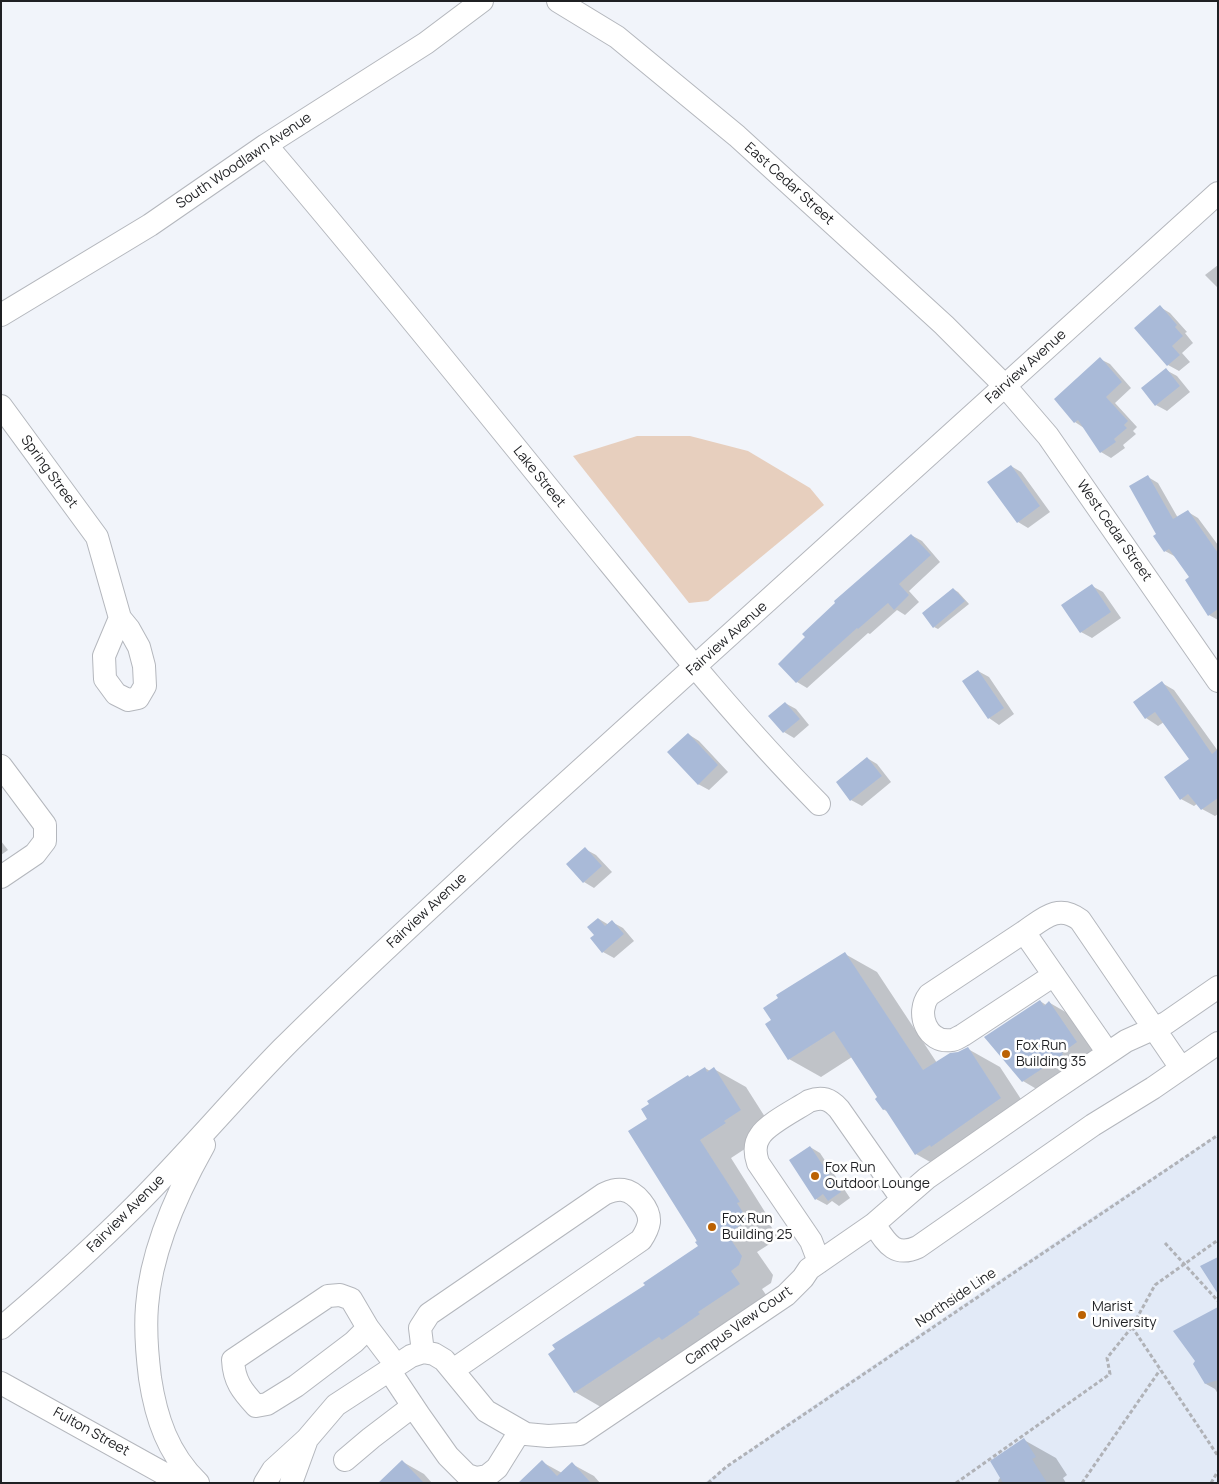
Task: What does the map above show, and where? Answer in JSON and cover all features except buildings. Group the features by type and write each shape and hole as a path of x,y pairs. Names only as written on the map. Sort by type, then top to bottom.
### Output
{"street":[{"name":"South Woodlawn Avenue","path":"1,315 150,224 266,145 426,43 482,1"},
{"name":"East Cedar Street","path":"558,1 617,37 736,136 944,325 1005,386"},
{"name":"Lake Street","path":"266,145 344,236 695,668 771,755 819,804"},
{"name":"Fairview Avenue","path":"1,1328 58,1279 136,1206 241,1091 330,1003 478,864 1218,193"},
{"name":"West Cedar Street","path":"1005,386 1048,436 1218,681"},
{"name":"Spring Street","path":"1,406 97,537 120,618"},
{"path":"1,766 45,826 45,841 35,854 1,877"},
{"path":"1054,975 963,1035 952,1040 942,1040 934,1036 924,1020 922,1010 924,1002 929,995 1024,932 1055,913 1063,912 1072,914 1080,920 1181,1068"},
{"path":"1024,932 1108,1053"},
{"name":"Campus View Court","path":"422,1352 434,1354 444,1360 486,1411 526,1434 548,1436 580,1434 786,1295 809,1269 874,1224 935,1172 1126,1041 1166,1023 1218,988"},
{"path":"874,1224 888,1244 895,1249 903,1251 918,1247 1093,1125 1218,1043"},
{"name":"Fairview Avenue","path":"198,1483 170,1449 156,1412 147,1352 147,1304 158,1250 180,1193 208,1138 241,1091"},
{"path":"819,1262 811,1241 758,1163 755,1154 756,1145 760,1136 767,1128 809,1101 816,1098 825,1098 839,1109 902,1199"},
{"path":"266,1483 273,1470 307,1438 336,1405 393,1367 411,1356 422,1352 420,1328 429,1314 604,1194 614,1190 625,1190 637,1197 646,1208 650,1219 647,1231 641,1240 453,1370"},
{"path":"368,1328 354,1342 296,1386 267,1404 256,1406 242,1392 234,1373 233,1360 328,1296 340,1295 351,1299 393,1367 413,1406 448,1456 467,1475 476,1478 487,1476 497,1468 520,1430"},
{"name":"Fulton Street","path":"1,1382 181,1483"},
{"path":"345,1460 413,1406"},
{"path":"291,1483 307,1438"}],"path":[{"name":"Northside Line","path":"708,1483 734,1461 1218,1135"},
{"path":"956,1483 1110,1374 1106,1358 1132,1327 1154,1284 1218,1240"},
{"path":"1165,1243 1218,1301"},
{"path":"1132,1327 1218,1456"},
{"path":"1082,1483 1160,1370"},
{"path":"1211,1483 1218,1471"},
{"path":"963,1478 967,1483"}],"shaded area":[{"path":"637,436 690,436 748,451 810,488 824,505 708,601 689,603 573,456"},
{"name":"Marist University","path":"1218,1134 1218,1483 704,1483 792,1420"}],"place":[{"name":"Fox Run Building 35","path":"1006,1054"},
{"name":"Fox Run Outdoor Lounge","path":"815,1176"},
{"name":"Fox Run Building 25","path":"712,1227"},
{"name":"Marist University","path":"1082,1315"}]}
